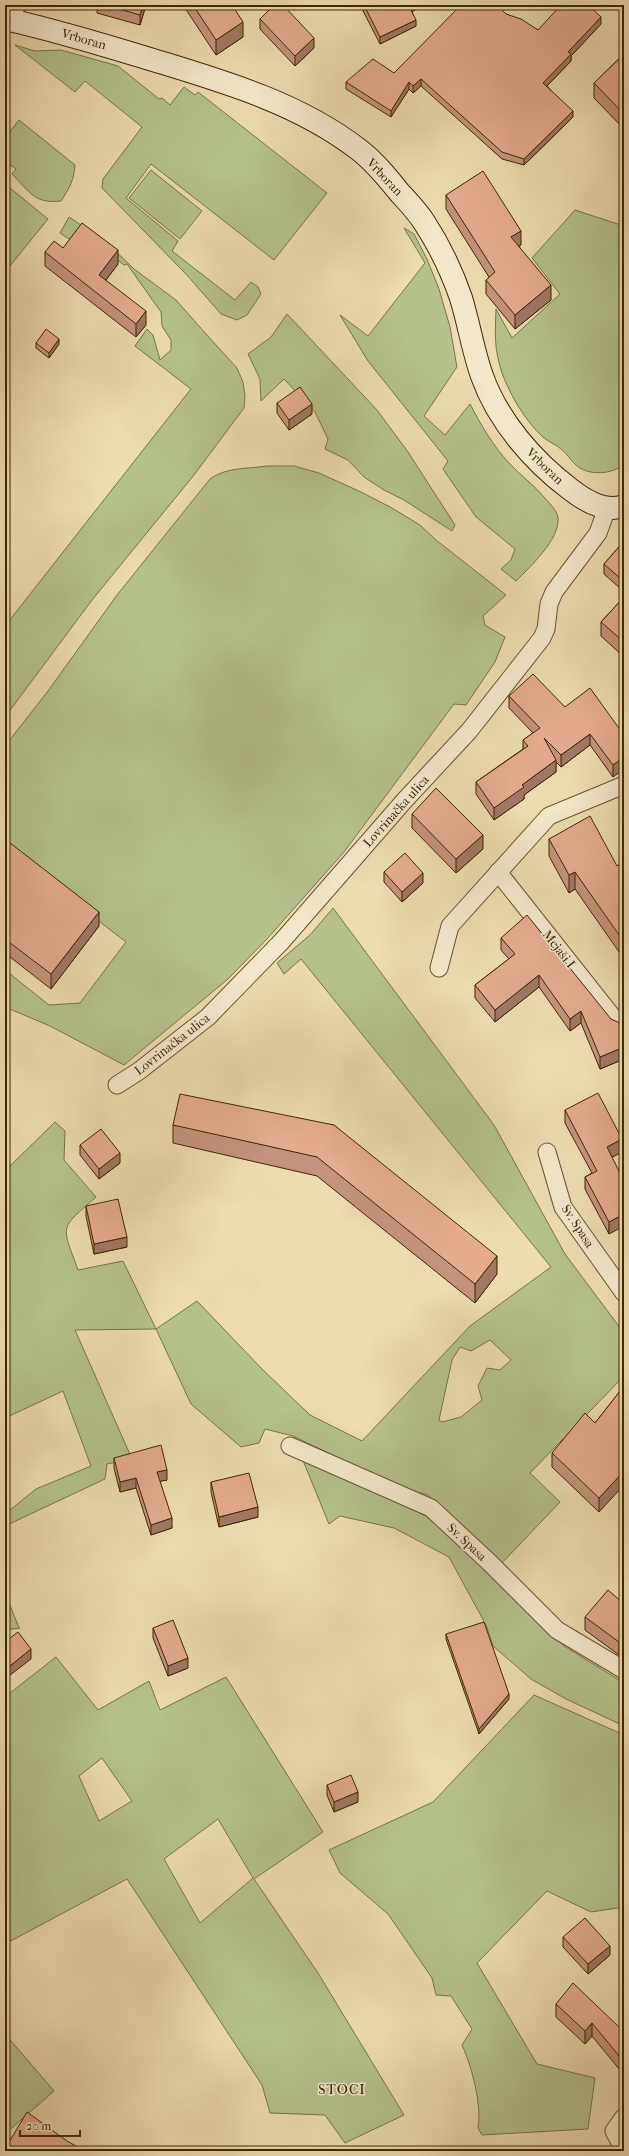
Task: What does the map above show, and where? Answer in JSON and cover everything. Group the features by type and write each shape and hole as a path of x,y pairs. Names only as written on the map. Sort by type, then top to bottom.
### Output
{"street":[{"name":"Vrboran","path":"11,15 269,98 298,111 325,126 360,150 395,186 423,220 437,244 461,299 483,377 492,399 508,424 529,452 552,476 592,504 616,507"},
{"name":"Lovrinačka ulica","path":"116,1085 139,1071 208,1017 282,940 404,801 468,731 542,638 546,629 549,604 554,592 598,532 604,520 616,507"},
{"path":"439,968 450,926 550,816 622,785"},
{"name":"Mejaši I","path":"498,872 619,1025"},
{"name":"Sv. Spasa","path":"547,1152 563,1207 624,1293"},
{"name":"Sv. Spasa","path":"290,1446 431,1508 490,1563 557,1630 624,1670"},
{"path":"624,2117 614,2130 624,2150"}],"green space":[{"path":"15,45 35,51 61,50 118,66 159,99 162,98 170,105 184,87 195,95 198,92 327,193 274,260 151,164 126,198 178,241 172,251 235,300 251,282 258,287 261,294 247,315 237,320 221,314 186,274 102,188 103,179 142,127 85,81 75,92"},
{"path":"19,120 75,165 71,184 61,201 44,201 38,199 12,174 16,169 5,161 5,138"},
{"path":"151,170 202,211 180,239 129,198"},
{"path":"5,184 48,219 5,272"},
{"path":"575,210 624,226 624,464 619,468 600,473 581,469 557,446 545,439 531,424 519,408 509,390 499,364 496,349 496,309 512,338 560,294 532,258"},
{"path":"69,217 105,241 134,269 176,300 237,368 243,382 245,396 244,408 194,475 92,600 5,717 5,626 191,389 135,346 147,329 153,335 160,360 171,350 171,340 162,326 161,312 127,264 124,265 82,232 72,241 60,233"},
{"path":"404,228 414,234 427,259 439,289 450,327 457,367 424,416 445,435 470,404 498,450 540,493 556,512 558,518 554,535 543,552 516,581 501,569 511,560 515,549 476,517 443,469 448,461 368,361 340,315 368,336 425,263"},
{"path":"287,314 377,410 408,452 455,525 452,531 404,500 384,490 364,477 348,460 325,449 328,439 315,412 284,379 261,401 260,379 248,354 271,337"},
{"path":"267,466 294,466 319,473 361,492 420,525 436,540 506,595 483,616 485,625 505,637 495,662 466,705 454,704 344,852 267,939 228,979 124,1065 50,1026 5,1007 5,970 49,1005 80,1003 126,942 5,849 5,746 48,691 117,595 210,479 230,470"},
{"path":"333,908 494,1125 565,1254 624,1333 624,1376 530,1473 560,1502 501,1564 428,1495 397,1486 293,1436 265,1429 259,1443 241,1447 191,1404 156,1329 197,1301 262,1369 310,1415 362,1441 470,1326 551,1267 301,959 284,974 277,963 310,935","holes":["490,1340 511,1360 500,1370 487,1368 478,1386 482,1400 461,1417 442,1422 439,1420 452,1360 460,1347 471,1351"]},
{"path":"55,1122 65,1131 64,1160 96,1197 75,1216 67,1228 66,1235 68,1243 78,1270 123,1261 156,1329 75,1330 132,1459 107,1464 105,1479 5,1526 5,1514 36,1489 91,1466 63,1391 5,1418 5,1171"},
{"path":"302,1458 402,1503 440,1524 564,1646 624,1683 624,1726 566,1699 531,1679 493,1646 486,1625 449,1557 394,1528 340,1516 329,1524"},
{"path":"5,1593 19,1628 20,1628 5,1630"},
{"path":"56,1657 98,1710 149,1681 160,1710 226,1677 323,1832 254,1879 318,1973 404,2115 345,2143 325,2115 270,2113 262,2085 127,1879 5,1944 5,1697","holes":["102,1758 132,1801 99,1821 79,1776","218,1819 253,1878 200,1923 164,1859"]},
{"path":"534,1695 624,1735 624,1907 591,1912 547,1891 477,1963 537,2064 595,2078 588,2129 482,2135 478,2128 479,2108 475,2086 462,2045 472,2029 451,1996 436,1995 432,1978 388,1914 340,1873 329,1850 433,1802"},
{"path":"5,2034 54,2091 5,2134"}],"building":[{"path":"105,5 143,5 140,15"},
{"path":"193,5 232,5 243,22 216,40"},
{"path":"274,5 283,5 314,38 295,56 260,19"},
{"path":"364,5 411,5 409,6 416,20 380,37"},
{"path":"461,5 497,5 506,14 521,19 538,30 561,5 588,5 601,17 568,52 571,54 543,83 573,111 524,159 502,152 421,79 413,86 409,82 391,111 346,82 373,59 394,73"},
{"path":"624,54 624,114 594,83"},
{"path":"483,171 521,231 511,237 551,285 515,315 486,280 495,272 446,195"},
{"path":"82,223 118,250 99,275 146,311 136,324 45,252 54,241 63,248"},
{"path":"46,329 59,339 49,353 36,343"},
{"path":"300,387 312,404 289,420 277,403"},
{"path":"624,541 624,576 621,579 604,564"},
{"path":"624,597 624,642 601,622"},
{"path":"533,674 565,707 590,688 621,731 624,729 624,757 613,765 590,734 561,755 544,738 556,760 522,785 524,787 494,808 476,782 528,746 523,740 540,728 509,696"},
{"path":"436,788 483,835 456,859 412,814"},
{"path":"590,816 617,866 624,861 624,942 575,872 569,875 549,839"},
{"path":"5,839 99,912 51,974 5,939"},
{"path":"405,853 423,873 402,892 384,872"},
{"path":"527,915 611,1019 620,1023 624,1033 624,1047 600,1057 581,1011 570,1019 539,975 495,1010 475,985 515,954 501,938"},
{"path":"598,1093 622,1139 607,1147 624,1181 624,1214 609,1222 585,1177 597,1171 565,1110"},
{"path":"180,1094 334,1125 497,1256 475,1284 317,1157 173,1125"},
{"path":"101,1129 120,1153 99,1169 80,1145"},
{"path":"118,1199 127,1237 94,1244 86,1206"},
{"path":"624,1386 624,1471 599,1498 552,1453 585,1413 595,1423"},
{"path":"161,1445 167,1470 157,1472 172,1518 151,1525 136,1478 120,1482 114,1458"},
{"path":"249,1473 258,1507 219,1517 211,1482"},
{"path":"608,1590 624,1604 624,1636 619,1642 585,1617"},
{"path":"173,1620 188,1658 168,1666 153,1628"},
{"path":"484,1622 509,1694 479,1729 446,1634"},
{"path":"18,1632 31,1649 5,1670 5,1642"},
{"path":"351,1775 358,1792 334,1802 327,1785"},
{"path":"585,1918 610,1946 588,1964 563,1937"},
{"path":"573,1983 619,2027 624,2022 624,2062 592,2023 585,2031 556,2004"},
{"path":"27,2112 67,2141 85,2151 5,2151"}],"district":[{"name":"STOCI","path":"342,2089"}]}
